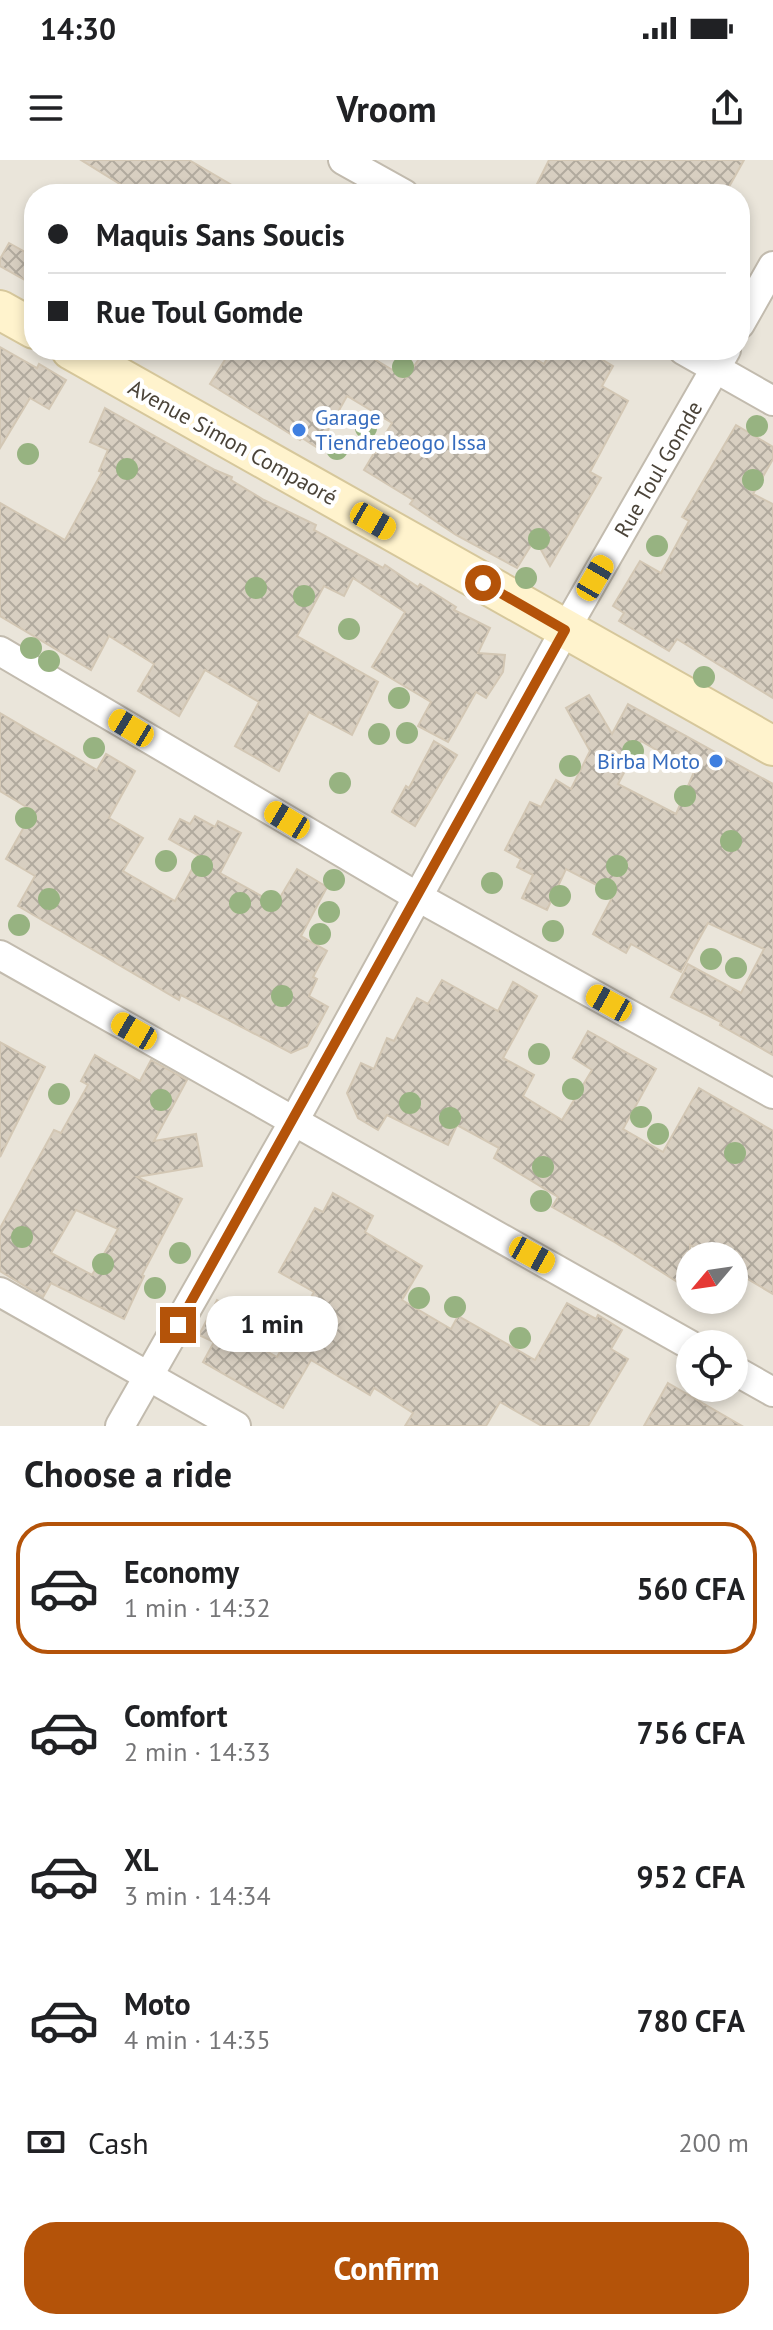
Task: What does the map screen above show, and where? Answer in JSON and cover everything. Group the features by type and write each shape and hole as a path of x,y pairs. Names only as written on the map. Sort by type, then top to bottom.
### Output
{"street":[{"path":"343,160 386,184"},
{"path":"750,306 773,266"},
{"path":"0,310 24,323"},
{"name":"Avenue Simon Compaoré","path":"89,360 773,746"},
{"name":"Rue Toul Gomde","path":"120,1426 719,360"},
{"path":"721,360 773,401"},
{"path":"0,651 418,897 773,1094"},
{"path":"0,955 676,1337"},
{"path":"0,1292 236,1426"},
{"path":"748,1378 773,1392"}],"shaded area":[{"path":"0,160 773,160 773,1426 0,1426"}],"building":[{"path":"81,160 189,160 230,184 120,184"},
{"path":"549,160 744,160 731,184 537,184"},
{"path":"9,243 24,251 24,279 0,266 0,259"},
{"path":"0,347 66,380 49,409 30,398 0,448"},
{"path":"225,360 376,360 406,378 418,360 537,360 544,364 546,360 603,360 613,366 602,386 628,401 590,472 601,478 550,566 535,539 517,568 456,535 410,504 413,500 364,470 392,423 347,396 318,448 210,384"},
{"path":"105,408 232,477 231,480 264,500 316,525 314,530 383,568 385,565 418,587 420,584 456,607 454,610 490,628 478,653 505,655 503,672 486,698 476,692 448,742 418,726 431,702 372,667 405,612 353,578 344,596 324,586 297,636 378,682 352,735 309,712 279,771 235,746 259,702 205,670 179,716 138,691 154,664 109,636 91,670 0,616 0,503 65,540 102,472 99,471 108,450 90,442"},
{"path":"736,425 773,447 773,459 753,494 773,504 773,698 677,639 669,651 619,621 624,613 613,606 640,561 661,573 689,521 682,517"},
{"path":"589,695 612,734 628,704 773,784 773,1055 720,1025 721,1022 671,997 688,964 741,993 764,949 708,923 681,972 631,944 626,953 593,934 614,894 566,869 547,910 522,898 533,875 517,867 521,859 505,850 530,802 541,807 556,780 571,789 590,751 566,708","holes":["641,741 694,772 676,814 618,784"]},
{"path":"0,713 97,770 106,754 135,771 109,818 143,838 123,871 175,901 199,856 169,839 180,819 190,824 195,816 215,827 218,821 241,833 220,873 276,904 297,869 327,887 301,936 327,951 313,977 317,979 309,996 328,1007 307,1046 291,1053 181,995 179,1000 18,906 35,876 6,859 33,811 0,791"},
{"path":"434,741 457,755 415,826 392,812 406,786 409,788"},
{"path":"442,980 498,1011 513,982 537,996 503,1058 534,1075 523,1096 562,1120 592,1070 573,1058 588,1031 656,1069 623,1129 663,1152 699,1088 773,1131 773,1294 748,1279 748,1242 676,1242 676,1281 552,1207 558,1197 494,1158 499,1148 457,1125 448,1145 387,1115 378,1130 358,1118 347,1093 361,1063 374,1069 387,1038 394,1041 417,998 428,1004"},
{"path":"0,1042 45,1067 0,1157"},
{"path":"95,1055 140,1081 151,1060 187,1080 154,1141 196,1134 202,1166 137,1177 182,1199 142,1275 124,1319 51,1283 43,1297 0,1271 0,1228 54,1130 61,1133 88,1085 81,1081","holes":["76,1210 118,1229 92,1275 51,1253"]},
{"path":"333,1193 373,1216 365,1232 422,1266 402,1300 451,1329 458,1316 535,1360 567,1303 596,1319 598,1315 622,1330 611,1349 628,1359 588,1426 542,1426 500,1402 486,1426 405,1426 413,1413 374,1388 370,1395 311,1360 283,1408 203,1362 214,1342 199,1335 217,1300 248,1317 238,1335 277,1357 314,1292 279,1272 315,1208 323,1212"},
{"path":"668,1383 676,1388 676,1402 701,1402 742,1426 644,1426"}],"place":[{"name":"Garage Tiendrebeogo Issa","path":"299,430"},
{"name":"Birba Moto","path":"716,761"}],"route":[{"path":"178,1325 565,630 483,583"}]}
